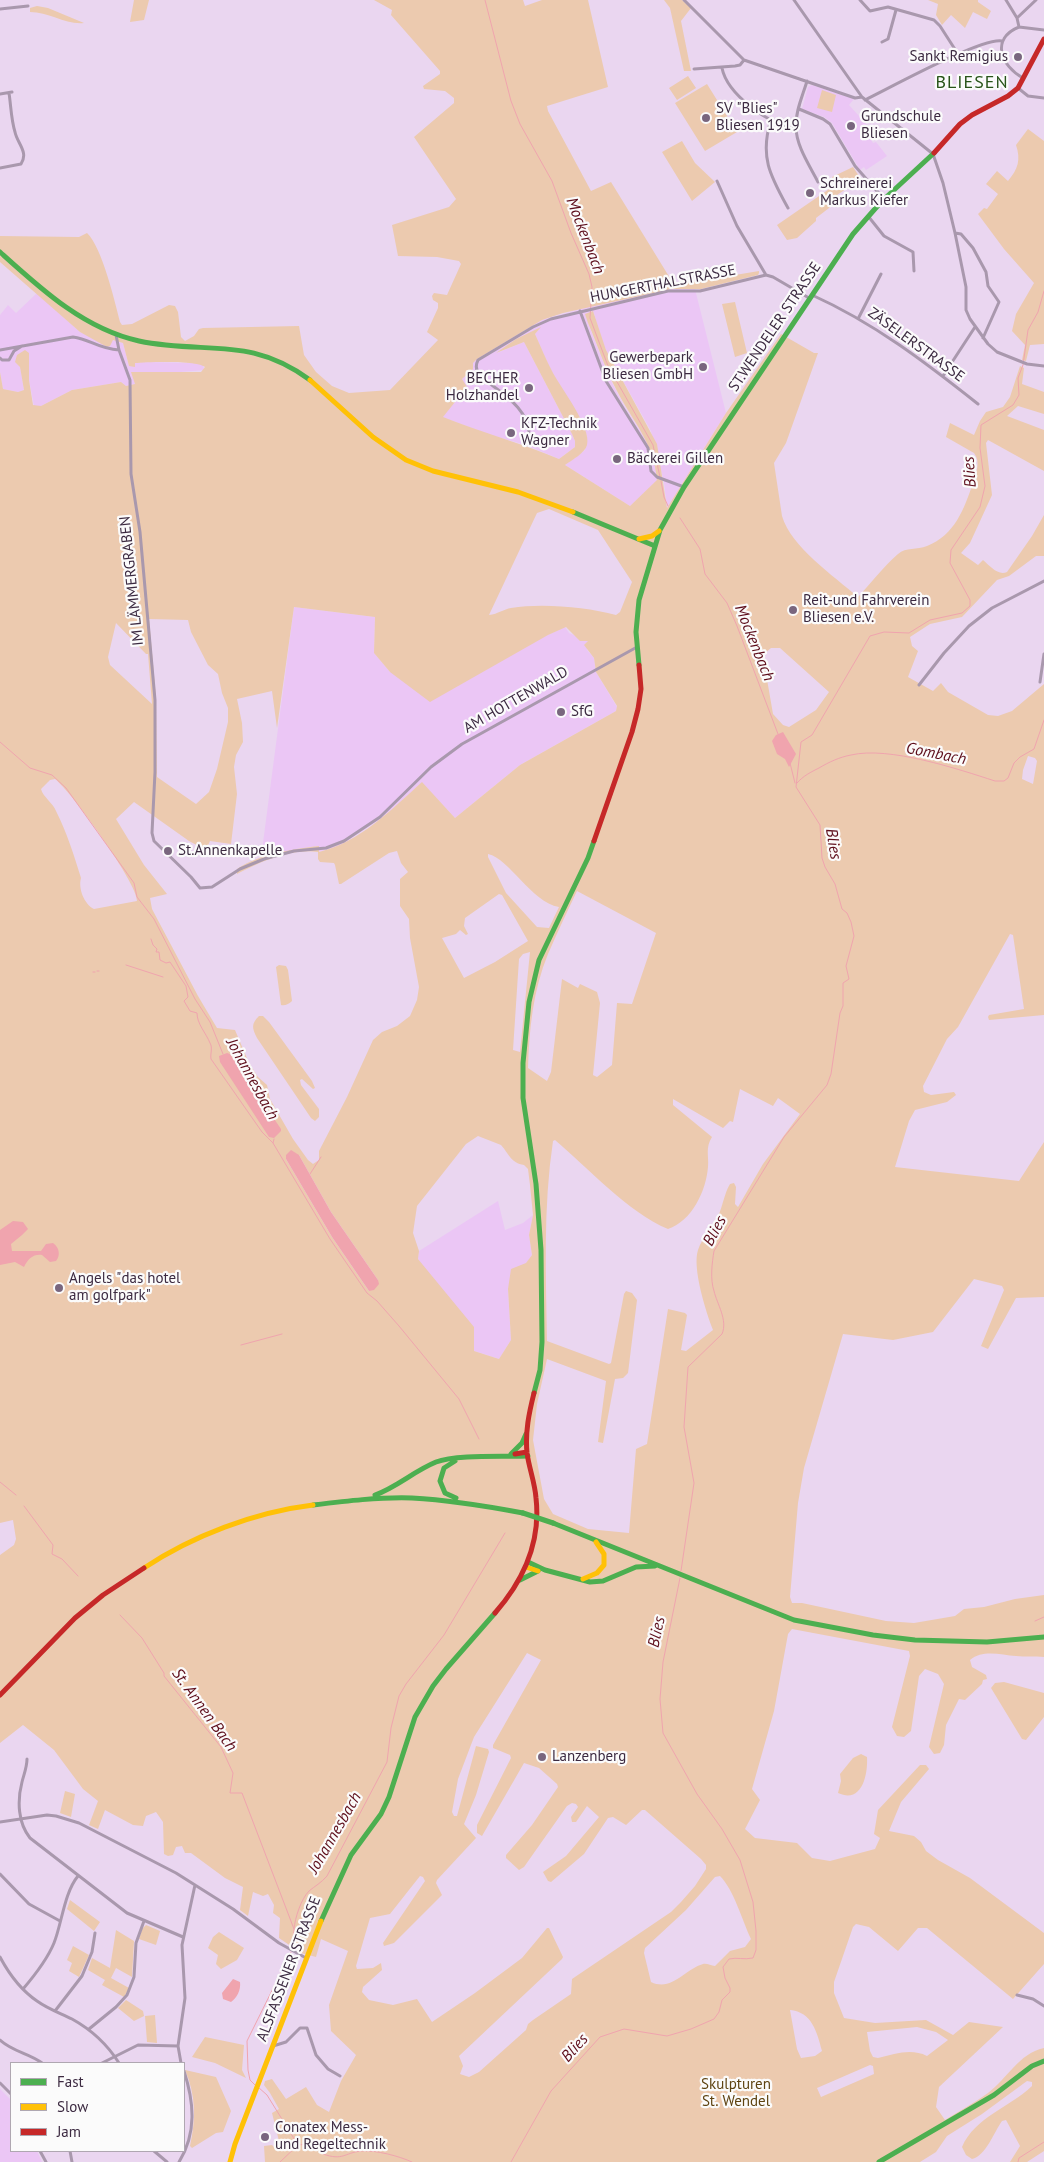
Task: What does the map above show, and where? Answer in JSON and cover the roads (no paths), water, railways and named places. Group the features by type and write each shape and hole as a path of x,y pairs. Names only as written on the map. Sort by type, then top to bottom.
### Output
{"main road":[{"path":"1018,88 1044,39"},
{"name":"ST.WENDELER STRASSE","path":"526,1434 529,1410 540,1370 542,1342 541,1250 536,1184 523,1098 523,1063 529,1002 539,960 588,858 632,732 641,689 636,632 639,600 660,530 684,487 853,234 868,216 933,154 966,119 1008,96 1018,88"},
{"path":"0,252 85,320 116,335 156,344 243,349 278,359 313,381 371,436 406,460 436,471 525,494 655,546"},
{"path":"637,539 646,539 660,530"},
{"path":"509,1455 522,1443 526,1434"},
{"name":"ALSFASSENER STRASSE","path":"230,2162 235,2144 328,1900 346,1863 359,1842 381,1814 389,1797 408,1732 422,1703 446,1669 499,1610 520,1580 527,1564 534,1540 537,1518 536,1497 526,1434"},
{"path":"366,1497 391,1490 434,1462 528,1454"},
{"path":"457,1460 444,1468 440,1481 445,1493 461,1500"},
{"path":"0,1695 40,1651 82,1612 110,1590 155,1561 209,1534 247,1520 309,1504 366,1497 411,1496 461,1500 523,1513 592,1538 659,1567 794,1620 872,1635 915,1640 987,1642 1044,1638"},
{"path":"583,1579 592,1577 601,1571 606,1559 601,1547 592,1538"},
{"path":"527,1564 542,1570 590,1582 603,1581 636,1567 659,1567"},
{"path":"520,1580 542,1570"},
{"path":"879,2162 975,2106 1032,2066 1044,2061"}],"street":[{"path":"684,0 744,60 863,99 958,54 994,41 1002,41 1019,27 1044,30"},
{"path":"794,0 863,99 933,154 943,183 955,232 966,287 966,310 975,327 997,352 1027,364 1044,366"},
{"path":"860,0 870,11 888,7 934,20 958,54"},
{"path":"1006,0 1017,18 1019,27"},
{"path":"1017,18 1036,0"},
{"path":"0,9 28,6"},
{"path":"882,42 888,38 896,10"},
{"path":"1002,41 1004,62 1023,78"},
{"path":"694,70 740,65 744,60"},
{"path":"722,68 724,76 741,98 771,120 796,129"},
{"path":"807,81 796,129 800,143 818,182"},
{"path":"1018,88 1028,96 1044,98"},
{"path":"0,94 10,93 15,133 22,143 24,159 21,164 0,168"},
{"path":"799,110 823,119 830,124 855,166 884,200"},
{"path":"771,120 766,140 767,165 788,208"},
{"path":"717,182 737,226 766,275 810,296"},
{"path":"868,216 881,234 913,252 914,271"},
{"path":"955,232 961,234 973,248 986,272 988,286 999,302 983,338"},
{"path":"859,317 881,274"},
{"name":"HUNGERTHALSTRASSE","path":"529,438 527,422 519,409 477,373 476,364 478,360 541,322 668,291 700,291 766,275"},
{"name":"ZÄSELERSTRASSE","path":"810,296 859,317 906,348 978,404"},
{"path":"580,311 606,381 646,444 651,471 657,477 684,487"},
{"path":"943,376 975,327"},
{"name":"IM LÄMMERGRABEN","path":"116,335 119,350 130,380 131,474 140,532 155,700 156,763 152,833 154,841 200,888 212,887 240,869"},
{"path":"0,350 73,337 81,338 102,348 119,350"},
{"path":"0,358 2,360 9,360 14,351 27,344"},
{"path":"919,685 932,667 969,626 992,608 1044,581"},
{"name":"AM HOTTENWALD","path":"240,869 264,859 294,851 326,848 336,845 380,817 431,767 462,744 600,665 638,646"},
{"path":"1040,682 1044,654"},
{"path":"27,1759 21,1786 21,1818 23,1827 30,1838 127,1913 183,1936"},
{"path":"0,1822 47,1815 67,1818 158,1863 195,1885 290,1950 306,1958"},
{"path":"0,1874 29,1904 60,1921"},
{"path":"23,1989 44,1962 54,1943 60,1921 78,1876"},
{"path":"181,2062 178,2046 185,2007 181,1956 183,1936 195,1885"},
{"path":"89,2029 116,2007 127,1995 134,1976 136,1943 144,1921"},
{"path":"55,2011 82,1976 92,1952 95,1933"},
{"path":"0,1957 10,1974 36,2001 89,2029 108,2046 119,2062"},
{"path":"1017,1995 1033,1999 1044,2006"},
{"path":"272,2046 286,2042 300,2028 307,2028 316,2055 328,2069 340,2076"},
{"path":"0,2040 9,2048 33,2057 40,2062"},
{"path":"104,2062 138,2045 178,2046"},
{"path":"185,2075 191,2096 192,2118 188,2144 185,2150"},
{"path":"0,2083 10,2093"},
{"path":"155,2152 167,2162"}],"waterway":[{"name":"Mockenbach","path":"485,0 511,101 520,124 552,181 571,233 589,274 592,287 590,318 608,366 653,445 660,477"},
{"name":"Blies","path":"681,1571 694,1483 684,1427 688,1367 722,1334 724,1329 723,1318 712,1281 714,1251 784,1137 827,1085 831,1074 840,1013 843,1006 843,983 849,979 846,966 854,936 851,922 847,913 842,909 835,884 822,858 820,825 796,787 801,742 812,735 870,636 884,632 909,633 930,620 962,613 970,606 970,600 950,563 951,550 980,507 985,486 980,448 981,425 1013,405 1019,395 1018,378 1023,365 1028,330 1038,312 1044,291"},
{"name":"Mockenbach","path":"661,481 668,506"},
{"name":"Mockenbach","path":"680,518 700,549 705,574 727,603 778,734"},
{"name":"Gombach","path":"797,783 807,774 835,760 867,753 904,756 995,781 1004,781 1008,778 1014,763 1034,749 1044,720"},
{"name":"Johannesbach","path":"0,742 30,768 52,775 66,788 134,883 137,897 154,919 195,999 210,1022 223,1054"},
{"name":"Mockenbach","path":"790,763 795,783"},
{"path":"151,939 157,949 156,952 159,952 160,960 166,963 170,962 186,986 188,997 184,1001 190,1011 197,1013 200,1025 211,1045 211,1059 262,1132 273,1143"},
{"path":"126,965 163,977"},
{"name":"Johannesbach","path":"274,1139 273,1143 330,1239 367,1293 377,1301 399,1326 459,1399 479,1439"},
{"path":"310,1174 321,1157"},
{"path":"241,1345 282,1334"},
{"name":"St. Annen Bach","path":"0,1482 16,1495"},
{"name":"St. Annen Bach","path":"24,1506 53,1545 52,1554 62,1559 78,1576"},
{"name":"Johannesbach","path":"293,1949 295,1925 303,1899 309,1891 327,1876 387,1762 391,1728 399,1696 444,1635 505,1533"},
{"name":"Blies","path":"511,2162 551,2091 600,2037 624,2029 667,2036 691,2029 714,2019 719,2012 722,2000 730,1992 723,1967 729,1959 753,1958 756,1950 753,1902 740,1860 722,1829 697,1794 663,1733 660,1699 663,1662 680,1578"},
{"name":"St. Annen Bach","path":"120,1615 142,1638 164,1673 164,1676 221,1747 233,1773 230,1793 242,1793 294,1929"},
{"path":"1035,1621 1044,1617"},
{"name":"Johannesbach","path":"255,2085 250,2080 248,2070 247,2041 291,1952"},
{"name":"Johannesbach","path":"258,2087 267,2095 298,2145"},
{"path":"1018,2162 1019,2158 1044,2142"},
{"name":"Blies","path":"280,2162 298,2145 319,2143 323,2148 323,2154 330,2156 339,2157 355,2152 373,2151 412,2162"}],"place":[{"name":"Sankt Remigius","path":"1018,57"},
{"name":"SV \"Blies\" Bliesen 1919","path":"706,118"},
{"name":"Grundschule Bliesen","path":"851,126"},
{"name":"Schreinerei Markus Kiefer","path":"810,193"},
{"name":"Gewerbepark Bliesen GmbH","path":"703,367"},
{"name":"BECHER Holzhandel","path":"529,388"},
{"name":"KFZ-Technik Wagner","path":"511,433"},
{"name":"Bäckerei Gillen","path":"617,459"},
{"name":"Reit-und Fahrverein Bliesen e.V.","path":"793,610"},
{"name":"SfG","path":"561,712"},
{"name":"St.Annenkapelle","path":"168,851"},
{"name":"Angels \"das hotel am golfpark\"","path":"59,1288"},
{"name":"Lanzenberg","path":"542,1757"},
{"name":"Conatex Mess- und Regeltechnik","path":"265,2137"}],"district":[{"name":"BLIESEN","path":"972,83"}],"park label":[{"name":"Skulpturen St. Wendel","path":"736,2094"}]}
